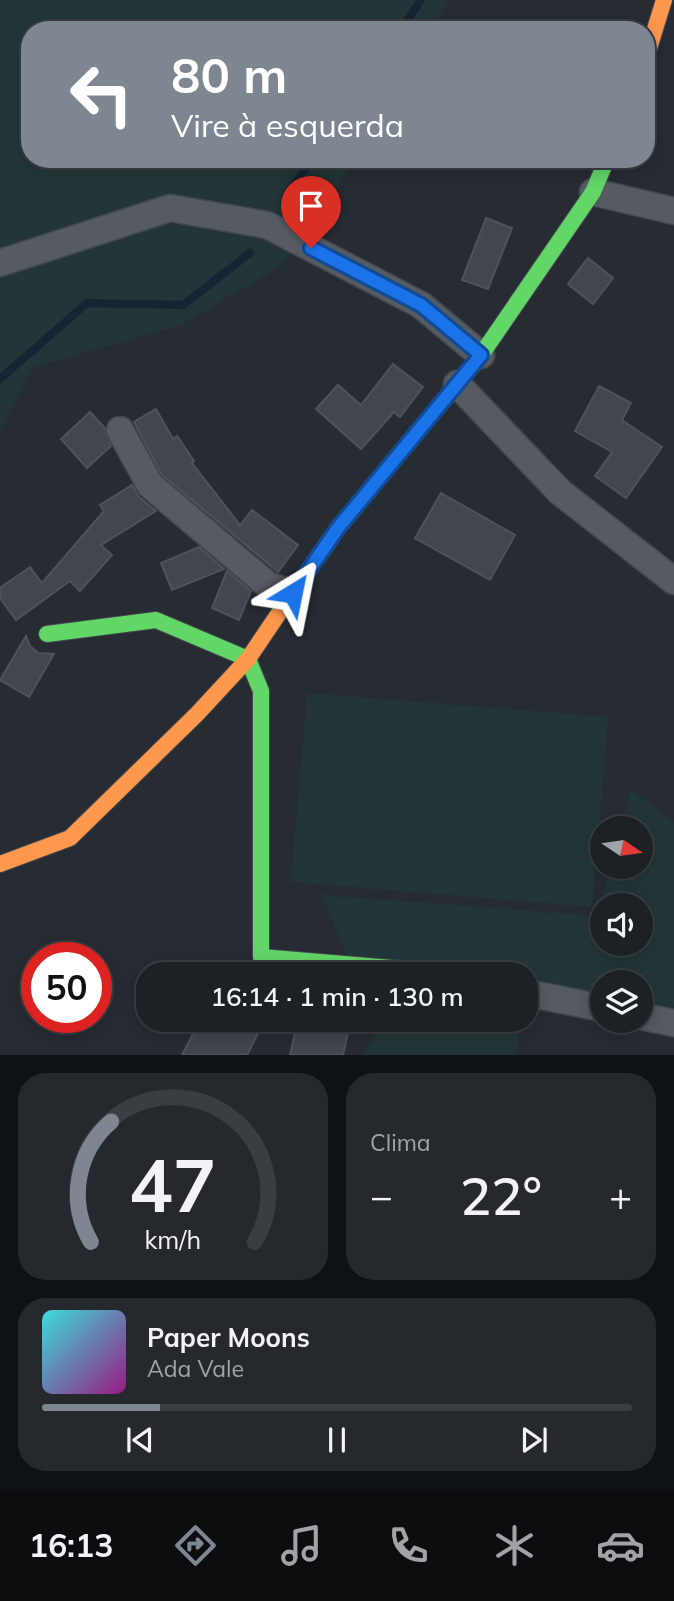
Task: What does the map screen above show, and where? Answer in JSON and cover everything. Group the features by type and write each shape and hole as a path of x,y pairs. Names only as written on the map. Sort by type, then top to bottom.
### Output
{"main road":[{"path":"655,29 664,0"},
{"path":"0,864 69,838 197,714 248,659 338,528 481,355 593,192 603,168"},
{"path":"47,634 156,620 248,659 261,691 261,957 321,962"}],"street":[{"path":"593,192 674,211"},
{"path":"0,263 170,208 267,225 421,305 481,355"},
{"path":"457,384 560,492 674,581"},
{"path":"120,430 150,485 269,586 293,593"},
{"path":"538,995 590,1006"},
{"path":"653,1019 674,1023"}],"shaded area":[{"path":"0,0 447,0 437,21 21,21 21,168 351,168 282,265 181,325 32,368 0,430"},
{"path":"307,693 608,717 600,816 590,816 590,879 594,879 593,893 590,893 590,907 291,882"},
{"path":"631,789 674,823 674,1007 653,1003 653,970 590,970 590,992 538,983 538,962 350,962 322,895 590,915 590,956 653,956 653,893 603,893 607,879 653,879 653,816 623,816"},
{"path":"375,1032 520,1032 516,1055 363,1055"}],"building":[{"path":"486,218 512,228 488,289 462,280"},
{"path":"588,258 613,278 593,304 568,284"},
{"path":"393,364 423,387 400,417 394,412 361,449 316,409 338,385 361,405"},
{"path":"599,386 631,403 622,420 662,447 626,498 595,476 612,452 575,431"},
{"path":"156,409 173,439 177,436 194,461 192,463 240,525 252,510 298,545 278,572 162,475 134,422"},
{"path":"90,412 105,428 111,446 87,468 61,439"},
{"path":"132,485 139,497 156,511 101,545 112,555 80,591 70,581 16,620 0,598 0,588 30,567 42,583 104,511 100,505"},
{"path":"441,493 515,535 490,580 415,538"},
{"path":"199,547 224,569 172,590 161,563"},
{"path":"227,571 251,591 239,620 212,608"},
{"path":"26,636 30,646 38,653 54,654 29,697 0,680"},
{"path":"194,1032 259,1032 247,1055 182,1055"},
{"path":"295,1032 348,1032 343,1055 290,1055"}],"waterway":[{"path":"407,21 421,0"},
{"path":"287,195 306,168"},
{"path":"0,379 87,303 183,305 250,253"}],"traffic: fast":[{"path":"277,616 338,528 481,355 593,192 603,168"},
{"path":"47,634 156,620 248,659 261,691 261,957 320,962"}],"traffic: slow":[{"path":"655,29 664,0"},
{"path":"0,864 70,838 197,714 248,659 277,616"}],"route":[{"path":"293,593 338,528 481,355 421,305 311,248"}]}
